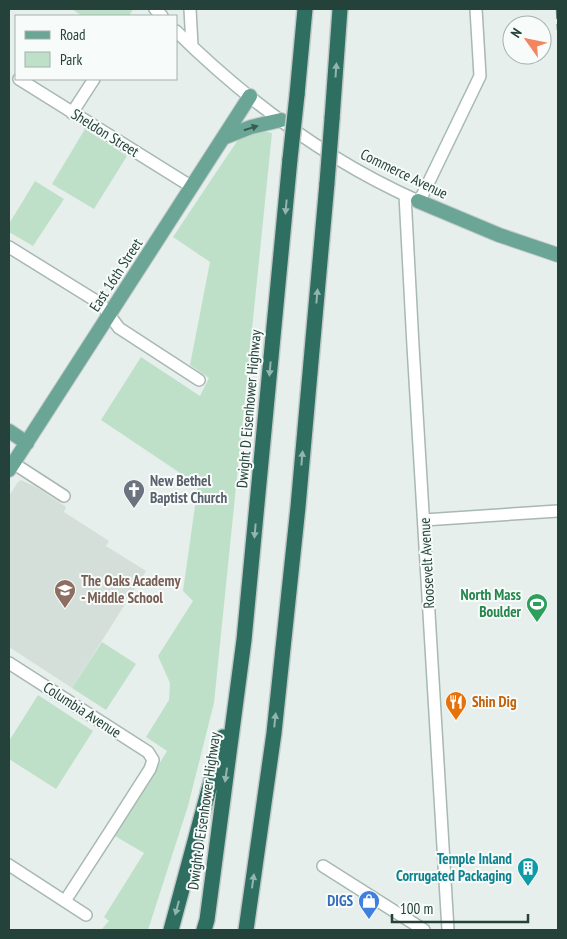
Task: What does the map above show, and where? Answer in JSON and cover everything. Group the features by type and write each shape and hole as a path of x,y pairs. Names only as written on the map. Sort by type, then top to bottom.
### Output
{"highway":[{"name":"Dwight D Eisenhower Highway","path":"204,930 207,920 244,640 305,9"},
{"path":"246,930 277,704 298,506 327,183 340,9"},
{"path":"171,930 223,739 244,640"}],"main road":[{"name":"East 16th Street","path":"11,467 250,96"},
{"path":"223,138 281,120"},
{"name":"Commerce Avenue","path":"412,198 492,232 558,255"},
{"path":"9,431 27,443"}],"street":[{"path":"190,9 192,46"},
{"path":"412,198 427,186 480,76 476,9"},
{"path":"178,33 250,96"},
{"name":"Sheldon Street","path":"20,80 192,186"},
{"path":"72,112 93,80"},
{"name":"Commerce Avenue","path":"250,96 311,142 341,161 412,198"},
{"name":"Roosevelt Avenue","path":"412,198 424,520 448,930"},
{"path":"9,247 101,304 119,328 199,380"},
{"path":"11,467 64,496"},
{"path":"424,520 558,511"},
{"name":"Columbia Avenue","path":"9,663 148,752 152,760 150,769 65,901"},
{"path":"9,865 86,915"},
{"path":"323,866 424,930"}],"shaded area":[{"name":"The Oaks Academy - Middle School","path":"21,480 36,487 66,507 64,512 109,541 106,546 146,571 72,688 9,647 9,496"}],"green space":[{"path":"72,9 133,9 130,15 81,15"},
{"path":"85,129 127,156 94,209 52,184"},
{"path":"257,130 272,133 214,703 188,806 148,930 101,930 109,921 104,917 144,853 115,836 167,751 146,737 169,700 170,683 158,656 193,601 183,591 198,485 101,420 141,357 200,396 209,378 190,365 210,262 173,237 238,140"},
{"path":"35,181 64,199 33,246 9,232 9,224"},
{"path":"102,642 136,664 106,710 72,688"},
{"path":"38,695 93,731 56,789 9,759 9,741"}],"railway":[{"path":"557,9 558,30"}],"place":[{"name":"New Bethel Baptist Church","path":"134,509"},
{"name":"The Oaks Academy - Middle School","path":"65,609"},
{"name":"North Mass Boulder","path":"537,623"},
{"name":"Shin Dig","path":"456,721"},
{"name":"Temple Inland Corrugated Packaging","path":"528,887"},
{"name":"DIGS","path":"369,920"}]}
